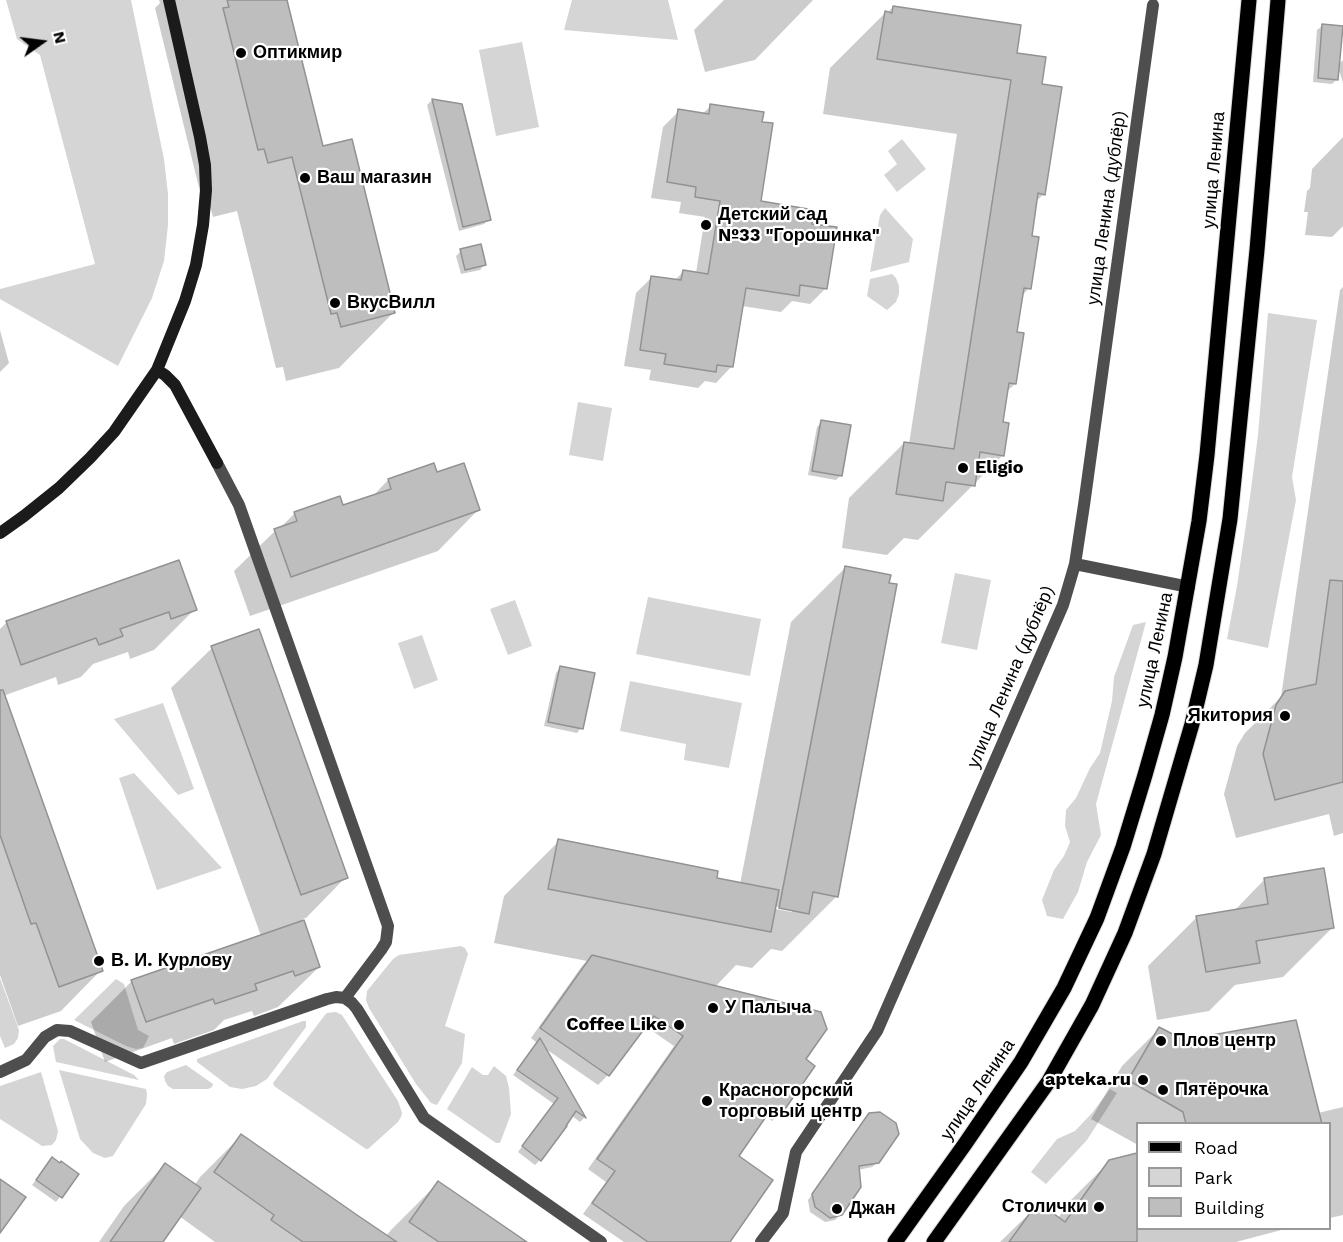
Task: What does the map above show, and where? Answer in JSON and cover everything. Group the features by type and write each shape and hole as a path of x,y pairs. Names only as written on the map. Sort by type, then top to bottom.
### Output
{"main road":[{"name":"улица Ленина","path":"895,1242 966,1144 1021,1062 1064,987 1097,918 1123,847 1154,745 1175,657 1199,521 1249,0"},
{"path":"934,1242 1049,1081 1092,1005 1125,933 1154,854 1192,724 1206,665 1230,519 1256,261 1278,0"}],"street":[{"path":"0,533 58,488 114,432 157,370 181,311 196,265 203,225 206,190 205,165 169,0"},
{"name":"улица Ленина (дублёр)","path":"761,1242 783,1213 795,1152 877,1031 1063,605 1075,564 1153,4"},
{"path":"157,370 175,385 239,506 388,926 386,942 345,998"},
{"path":"1075,564 1189,587"},
{"path":"0,1072 26,1060 45,1037 57,1030 70,1031 141,1063 327,999 345,998 357,1009 424,1118 601,1242"}],"green space":[{"path":"6,0 131,0 164,159 168,194 168,225 164,261 152,298 118,366 0,299 0,289 95,264 40,55 17,39"},
{"path":"572,0 668,0 678,40 564,30"},
{"path":"522,42 539,127 496,136 479,50"},
{"path":"902,139 926,169 897,192 884,175 897,164 888,151"},
{"path":"885,208 913,239 909,262 870,272 880,215"},
{"path":"892,274 899,286 899,294 896,302 887,310 867,296 870,279"},
{"path":"1268,313 1317,320 1292,477 1296,500 1268,648 1227,639 1237,586 1258,435"},
{"path":"578,402 612,408 603,461 569,455"},
{"path":"955,573 991,580 977,650 941,643"},
{"path":"648,597 761,619 750,676 636,654"},
{"path":"515,600 532,646 508,655 490,609"},
{"path":"1146,622 1096,804 1101,835 1087,862 1078,892 1063,919 1047,916 1042,900 1054,870 1070,842 1065,826 1066,810 1076,798 1100,753 1112,701 1114,677 1133,625"},
{"path":"422,635 438,680 414,689 398,643"},
{"path":"630,681 742,703 729,768 684,760 686,744 620,731"},
{"path":"163,703 194,789 178,795 114,719"},
{"path":"134,773 222,868 157,890 119,778"},
{"path":"461,946 468,954 445,1026 465,1034 462,1063 437,1105 431,1103 416,1084 369,1008 366,1000 367,991 393,959 399,955"},
{"path":"0,978 19,1030 14,1044 5,1048 0,1036"},
{"path":"116,979 124,984 138,1030 149,1036 143,1048 136,1049 126,1046 74,1020"},
{"path":"336,1012 342,1015 398,1101 402,1113 398,1122 368,1149 274,1086 273,1083 325,1015"},
{"path":"306,1021 306,1027 267,1079 256,1086 242,1089 230,1087 197,1062 197,1059"},
{"path":"60,1039 134,1075 139,1080 56,1062 53,1046"},
{"path":"186,1065 213,1084 212,1087 173,1089 168,1086 164,1076 167,1072"},
{"path":"494,1066 506,1076 509,1088 511,1114 500,1143 496,1143 447,1109 472,1067 483,1075 488,1075"},
{"path":"59,1070 146,1089 146,1104 113,1156 105,1158 93,1153 80,1139"},
{"path":"41,1072 58,1131 52,1145 42,1146 0,1119 0,1086"},
{"path":"1110,1089 1117,1093 1087,1140 1046,1184 1031,1172 1057,1139 1075,1131"}],"building":[{"path":"227,0 287,0 323,146 352,139 395,313 341,327 337,313 331,314 292,157 268,163 264,149 258,150 223,8 229,7"},
{"path":"893,6 1021,25 1017,53 1046,57 1042,84 1062,87 1045,195 1038,193 1032,236 1039,237 1031,289 1024,288 1017,332 1024,333 1016,384 1009,383 1003,422 1009,423 1004,456 980,452 975,486 946,482 943,501 896,494 904,442 954,449 1011,80 877,59 885,11 892,13"},
{"path":"1322,24 1343,26 1338,80 1318,78"},
{"path":"432,99 462,104 491,220 463,227"},
{"path":"710,104 764,112 762,122 773,123 761,201 814,210 812,224 837,227 827,289 800,285 799,296 746,288 733,367 717,365 716,372 664,364 666,354 640,350 651,276 681,280 683,270 708,274 720,201 695,197 696,187 667,182 678,109 709,114"},
{"path":"481,244 486,265 465,270 460,249"},
{"path":"821,420 851,425 842,476 812,471"},
{"path":"434,463 437,472 464,463 480,510 291,577 274,529 297,521 294,512 340,496 343,505 391,489 388,479"},
{"path":"179,560 197,610 171,619 169,612 120,629 123,636 99,645 96,638 21,665 6,621"},
{"path":"845,566 891,575 889,583 897,584 838,897 813,892 809,914 779,908"},
{"path":"1330,580 1343,581 1343,782 1275,800 1263,754 1276,705 1285,691 1316,684"},
{"path":"259,629 348,878 301,895 211,646"},
{"path":"560,666 595,673 583,729 548,722"},
{"path":"0,690 3,690 103,971 59,987 36,923 31,924 0,835"},
{"path":"558,839 718,871 717,878 779,890 771,932 548,889"},
{"path":"1324,868 1334,928 1256,941 1260,963 1206,972 1196,916 1268,904 1264,878"},
{"path":"304,920 320,967 295,976 293,971 255,984 257,990 215,1004 213,999 146,1022 131,980"},
{"name":"Красногорский торговый центр","path":"592,955 821,1012 827,1029 806,1059 815,1066 783,1112 774,1105 739,1156 773,1180 730,1242 648,1242 592,1203 615,1171 597,1159 683,1036 654,1016 609,1076 540,1028"},
{"path":"1296,1020 1322,1122 1186,1122 1183,1112 1128,1080 1159,1027 1184,1040"},
{"path":"540,1038 586,1118 576,1111 541,1161 522,1146 558,1098 517,1070"},
{"path":"880,1112 896,1123 899,1134 879,1163 859,1166 861,1187 842,1215 830,1218 815,1207 812,1194 869,1113"},
{"path":"241,1134 397,1242 303,1242 271,1220 274,1215 214,1172"},
{"path":"1136,1153 1137,1242 1009,1242 1038,1202 1065,1222 1109,1160"},
{"path":"52,1157 79,1174 62,1198 36,1180"},
{"path":"165,1163 201,1188 163,1242 110,1242"},
{"path":"0,1179 26,1197 0,1233"},
{"path":"438,1181 527,1242 439,1242 409,1222"}],"place":[{"name":"Оптикмир","path":"241,53"},
{"name":"Ваш магазин","path":"305,178"},
{"name":"Детский сад №33 \"Горошинка\"","path":"706,225"},
{"name":"ВкусВилл","path":"335,303"},
{"name":"Eligio","path":"963,468"},
{"name":"Якитория","path":"1285,716"},
{"name":"В. И. Курлову","path":"99,961"},
{"name":"У Палыча","path":"713,1008"},
{"name":"Coffee Like","path":"679,1025"},
{"name":"Плов центр","path":"1161,1041"},
{"name":"apteka.ru","path":"1143,1080"},
{"name":"Пятёрочка","path":"1163,1090"},
{"name":"Красногорский торговый центр","path":"707,1101"},
{"name":"Столички","path":"1099,1207"},
{"name":"Джан","path":"837,1209"}]}
